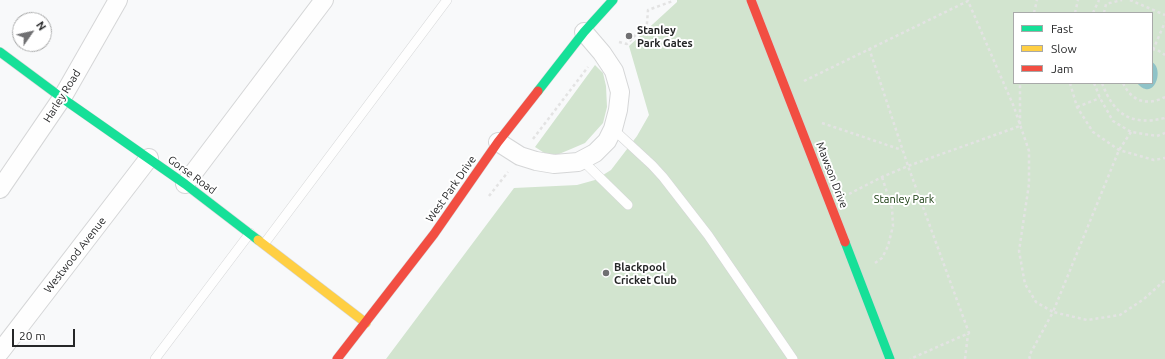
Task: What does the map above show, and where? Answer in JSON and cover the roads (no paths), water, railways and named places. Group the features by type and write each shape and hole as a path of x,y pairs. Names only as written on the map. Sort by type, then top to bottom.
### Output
{"street":[{"name":"Harley Road","path":"0,189 62,98 118,0"},
{"path":"185,184 324,0"},
{"name":"West Park Drive","path":"337,359 434,234 498,142 584,32 613,0"},
{"name":"Mawson Drive","path":"751,0 890,359"},
{"name":"West Park Drive","path":"584,32 616,9"},
{"path":"498,142 520,156 536,161 554,164 578,162 594,153 606,141 613,129 618,110 620,92 614,71 602,53 584,32"},
{"name":"Gorse Road","path":"0,52 62,98 185,184 366,322"},
{"name":"Westwood Avenue","path":"0,352 149,158"}],"lane":[{"path":"264,244 448,0"},
{"path":"613,129 663,177 708,235 793,359"},
{"path":"582,160 628,205"},
{"path":"155,359 250,233"}],"water":[{"path":"1153,63 1158,71 1156,83 1153,87 1148,89 1143,88 1138,84 1153,84"}],"place":[{"name":"Stanley Park Gates","path":"629,36"},
{"name":"Blackpool Cricket Club","path":"606,273"}],"park label":[{"name":"Stanley Park","path":"904,199"}]}
